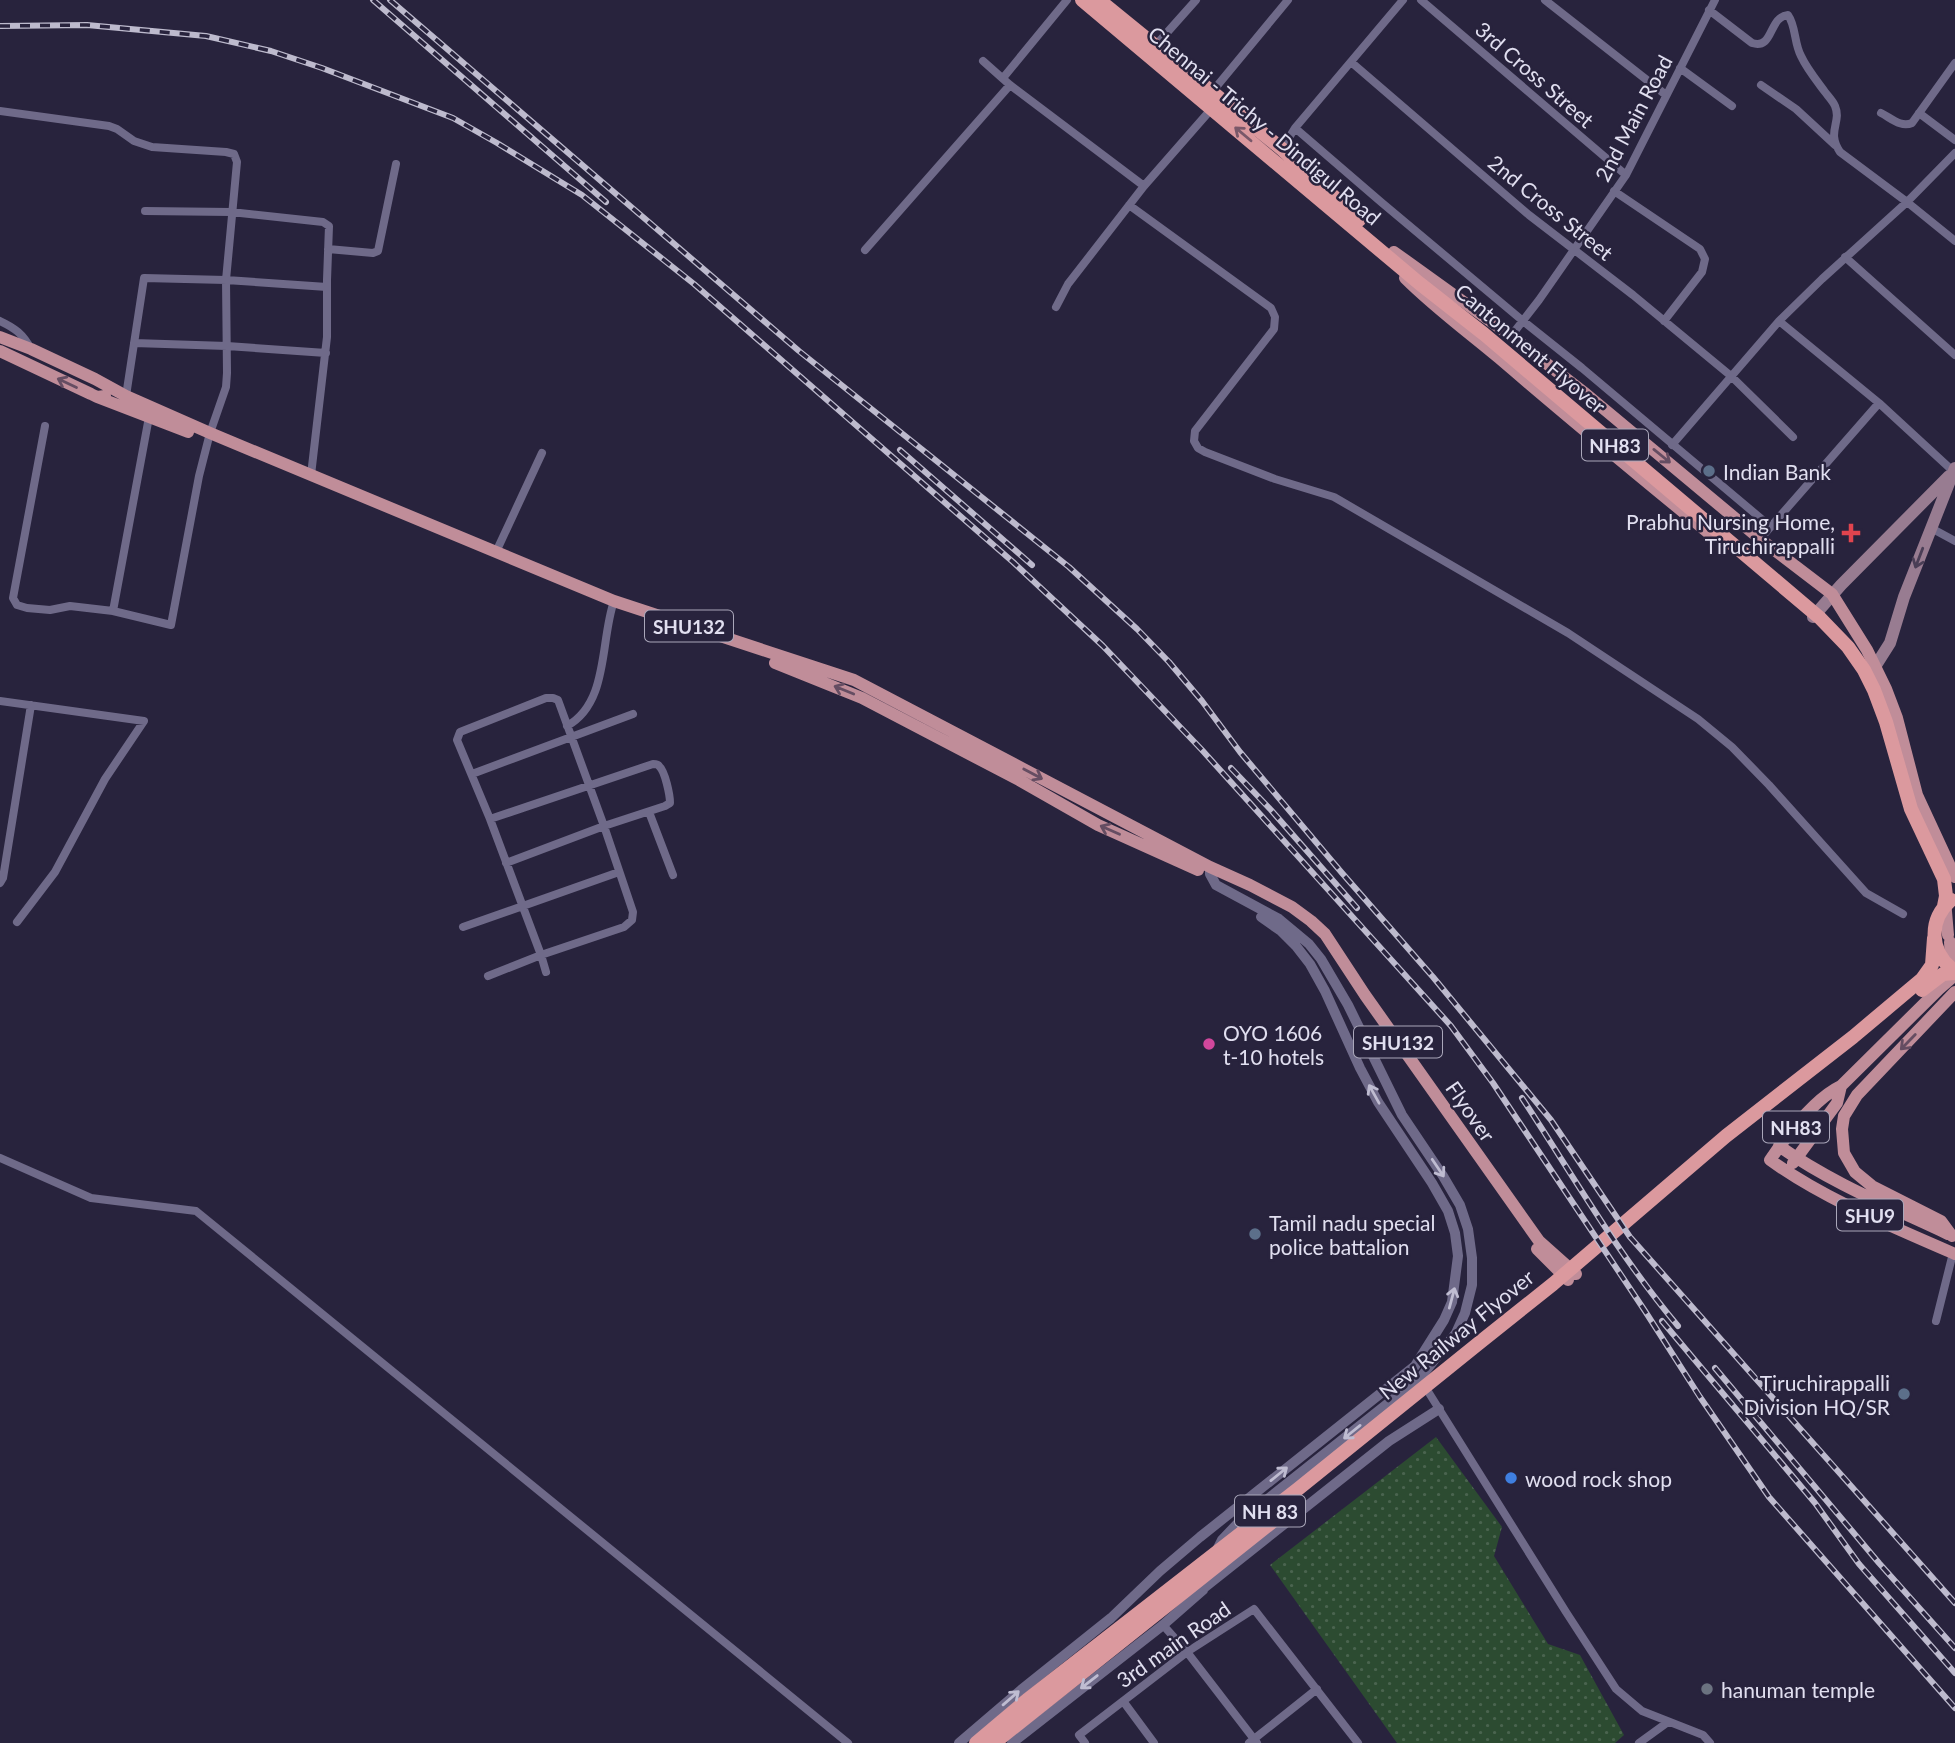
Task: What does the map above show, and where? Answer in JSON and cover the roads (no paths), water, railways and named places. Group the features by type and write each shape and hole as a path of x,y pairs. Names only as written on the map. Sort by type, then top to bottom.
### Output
{"highway":[{"name":"Chennai - Trichy - Dindigul Road","path":"1082,0 1215,99"},
{"name":"Chennai - Trichy - Dindigul Road","path":"1099,0 1156,45 1391,254"},
{"name":"Cantonment Flyover","path":"1391,254 1812,613 1848,647 1874,690 1911,809 1944,879 1946,896 1951,906"},
{"name":"Cantonment Flyover","path":"1420,280 1826,614 1850,639 1877,680 1916,806 1948,874 1955,879"},
{"name":"New Railway Flyover","path":"994,1743 1524,1318 1569,1274 1726,1136 1853,1037 1922,979 1947,941 1934,926 1938,915 1951,906"},
{"path":"1947,941 1941,958 1955,973"},
{"name":"New Railway Flyover","path":"976,1743 1569,1274 1929,984 1943,974 1955,973"}],"main road":[{"path":"1391,254 1511,336 1673,465 1760,539 1832,594 1876,667 1897,718 1917,795 1955,879"},
{"name":"NH83","path":"1391,254 1402,276 1433,305 1617,458 1812,613 1849,656 1864,682 1905,808 1940,884 1947,909 1947,941"},
{"name":"SHU132","path":"2,348 31,349 209,436 311,475 613,603"},
{"name":"SHU132","path":"2,348 20,361 97,397"},
{"path":"97,397 105,396 107,386"},
{"path":"97,397 209,436 415,528 613,603"},
{"path":"1812,613 1954,470"},
{"path":"1864,682 1890,643 1904,597 1954,470"},
{"name":"Flyover","path":"613,603 854,680 1227,882 1290,913 1319,940 1361,1004 1534,1246 1569,1274"},
{"path":"1938,989 1950,969 1947,941"},
{"path":"1786,1172 1837,1102 1841,1086 1955,973"},
{"path":"1953,1237 1941,1221 1872,1186 1855,1172 1844,1153 1842,1129 1844,1116 1857,1095 1955,992"},
{"name":"NH83","path":"1786,1172 1770,1160 1779,1146 1829,1092 1841,1086"},
{"path":"1779,1146 1796,1158"},
{"name":"SHU9","path":"1796,1158 1953,1237"},
{"name":"SHU9","path":"1786,1172 1858,1210 1954,1254"}],"street":[{"path":"1003,78 1067,0"},
{"path":"1156,45 1196,0"},
{"path":"1056,307 1068,284 1215,99 1288,0"},
{"path":"1277,154 1295,128 1403,0"},
{"name":"3rd Cross Street","path":"1421,0 1626,175"},
{"path":"1545,0 1666,95"},
{"name":"2nd Main Road","path":"1511,336 1626,175 1715,0"},
{"path":"1709,10 1757,45 1766,40 1779,17 1788,15 1800,56 1835,105 1837,119 1832,134 1835,145"},
{"path":"983,61 1010,85 1144,187"},
{"name":"2nd Cross Street","path":"1351,62 1529,215 1574,248 1731,376 1793,436"},
{"path":"1881,113 1906,126 1912,123 1955,63"},
{"path":"1680,68 1732,106"},
{"path":"865,250 1010,85"},
{"path":"1760,85 1796,109 1840,152 1955,241"},
{"path":"0,111 109,126 134,141 152,147 226,152 234,155 237,162 226,280 228,373 226,387 209,436 171,625 113,611 70,606 50,610 17,605 13,598 45,426"},
{"path":"1919,113 1955,140"},
{"path":"1295,128 1771,527"},
{"path":"1672,445 1779,321 1845,257 1908,202 1955,153"},
{"path":"328,249 373,253 377,251 397,164"},
{"path":"1614,191 1700,249 1706,259 1702,272 1664,321"},
{"path":"1129,205 1271,308 1275,317 1274,329 1195,431 1194,441 1198,448 1275,479 1334,497 1568,633 1688,712 1751,766 1866,892 1903,914"},
{"path":"145,211 231,212 327,223 330,230 326,353 311,475"},
{"path":"1845,257 1955,355"},
{"path":"126,396 144,278 327,286"},
{"path":"0,321 16,328 31,349"},
{"path":"1779,321 1879,403 1954,470"},
{"path":"134,343 326,353"},
{"path":"1760,539 1879,403"},
{"path":"113,611 149,417"},
{"path":"496,552 542,453"},
{"path":"1931,528 1955,541"},
{"path":"567,726 578,719 593,697 613,603"},
{"path":"488,976 541,955 624,927 632,920 633,912 604,825 558,700 553,698 546,698 460,732 457,740 490,819 541,955 546,972"},
{"path":"0,701 144,721 105,779 55,872 17,922"},
{"path":"0,883 4,878 32,705"},
{"path":"472,774 633,715"},
{"path":"490,819 653,764 662,770 670,803 506,863"},
{"path":"649,812 673,875"},
{"path":"463,927 619,872"},
{"path":"959,1743 1111,1618 1200,1537 1415,1366 1452,1302 1458,1256 1448,1211 1378,1102 1310,964 1296,946 1271,923 1227,896 1227,882"},
{"path":"1200,1591 1222,1540 1240,1521 1420,1378 1456,1333 1465,1313 1472,1285 1468,1229 1460,1205 1402,1115 1348,1005 1321,958 1279,919 1230,891 1227,882"},
{"path":"0,1158 91,1198 196,1211 848,1743"},
{"path":"1936,1321 1954,1254"},
{"path":"1415,1366 1439,1409 1616,1689 1642,1711 1703,1735 1710,1743"},
{"path":"1012,1743 1163,1625 1200,1591 1389,1441 1439,1409"},
{"path":"1200,1537 1194,1548 1195,1583 1196,1589 1200,1591"},
{"name":"3rd main Road","path":"1085,1743 1079,1735 1187,1652 1254,1609 1358,1743"},
{"path":"1163,1625 1187,1652 1254,1742 1317,1689"},
{"path":"1123,1701 1154,1743"},
{"path":"1639,1743 1668,1721"}],"railway":[{"path":"373,0 606,202"},
{"path":"390,0 799,351 1069,567 1137,629 1202,701 1240,752 1433,977 1551,1120 1630,1237 1955,1603"},
{"path":"0,26 87,25 206,36 271,51 322,68 453,118 497,143 582,195 694,284 1013,562 1103,646 1202,750 1451,1026 1493,1083 1769,1497 1955,1708"},
{"path":"900,450 1032,565"},
{"path":"1231,768 1357,908"},
{"path":"1522,1098 1616,1243 1678,1326"},
{"path":"1662,1321 1815,1503 1859,1564 1955,1673"},
{"path":"1715,1368 1879,1563 1955,1648"}],"place":[{"name":"Indian Bank","path":"1709,471"},
{"name":"Prabhu Nursing Home, Tiruchirappalli","path":"1851,533"},
{"name":"OYO 1606 t-10 hotels","path":"1209,1044"},
{"name":"Tamil nadu special police battalion","path":"1255,1234"},
{"name":"Tiruchirappalli Division HQ/SR","path":"1904,1394"},
{"name":"wood rock shop","path":"1511,1478"},
{"name":"hanuman temple","path":"1707,1689"}]}
